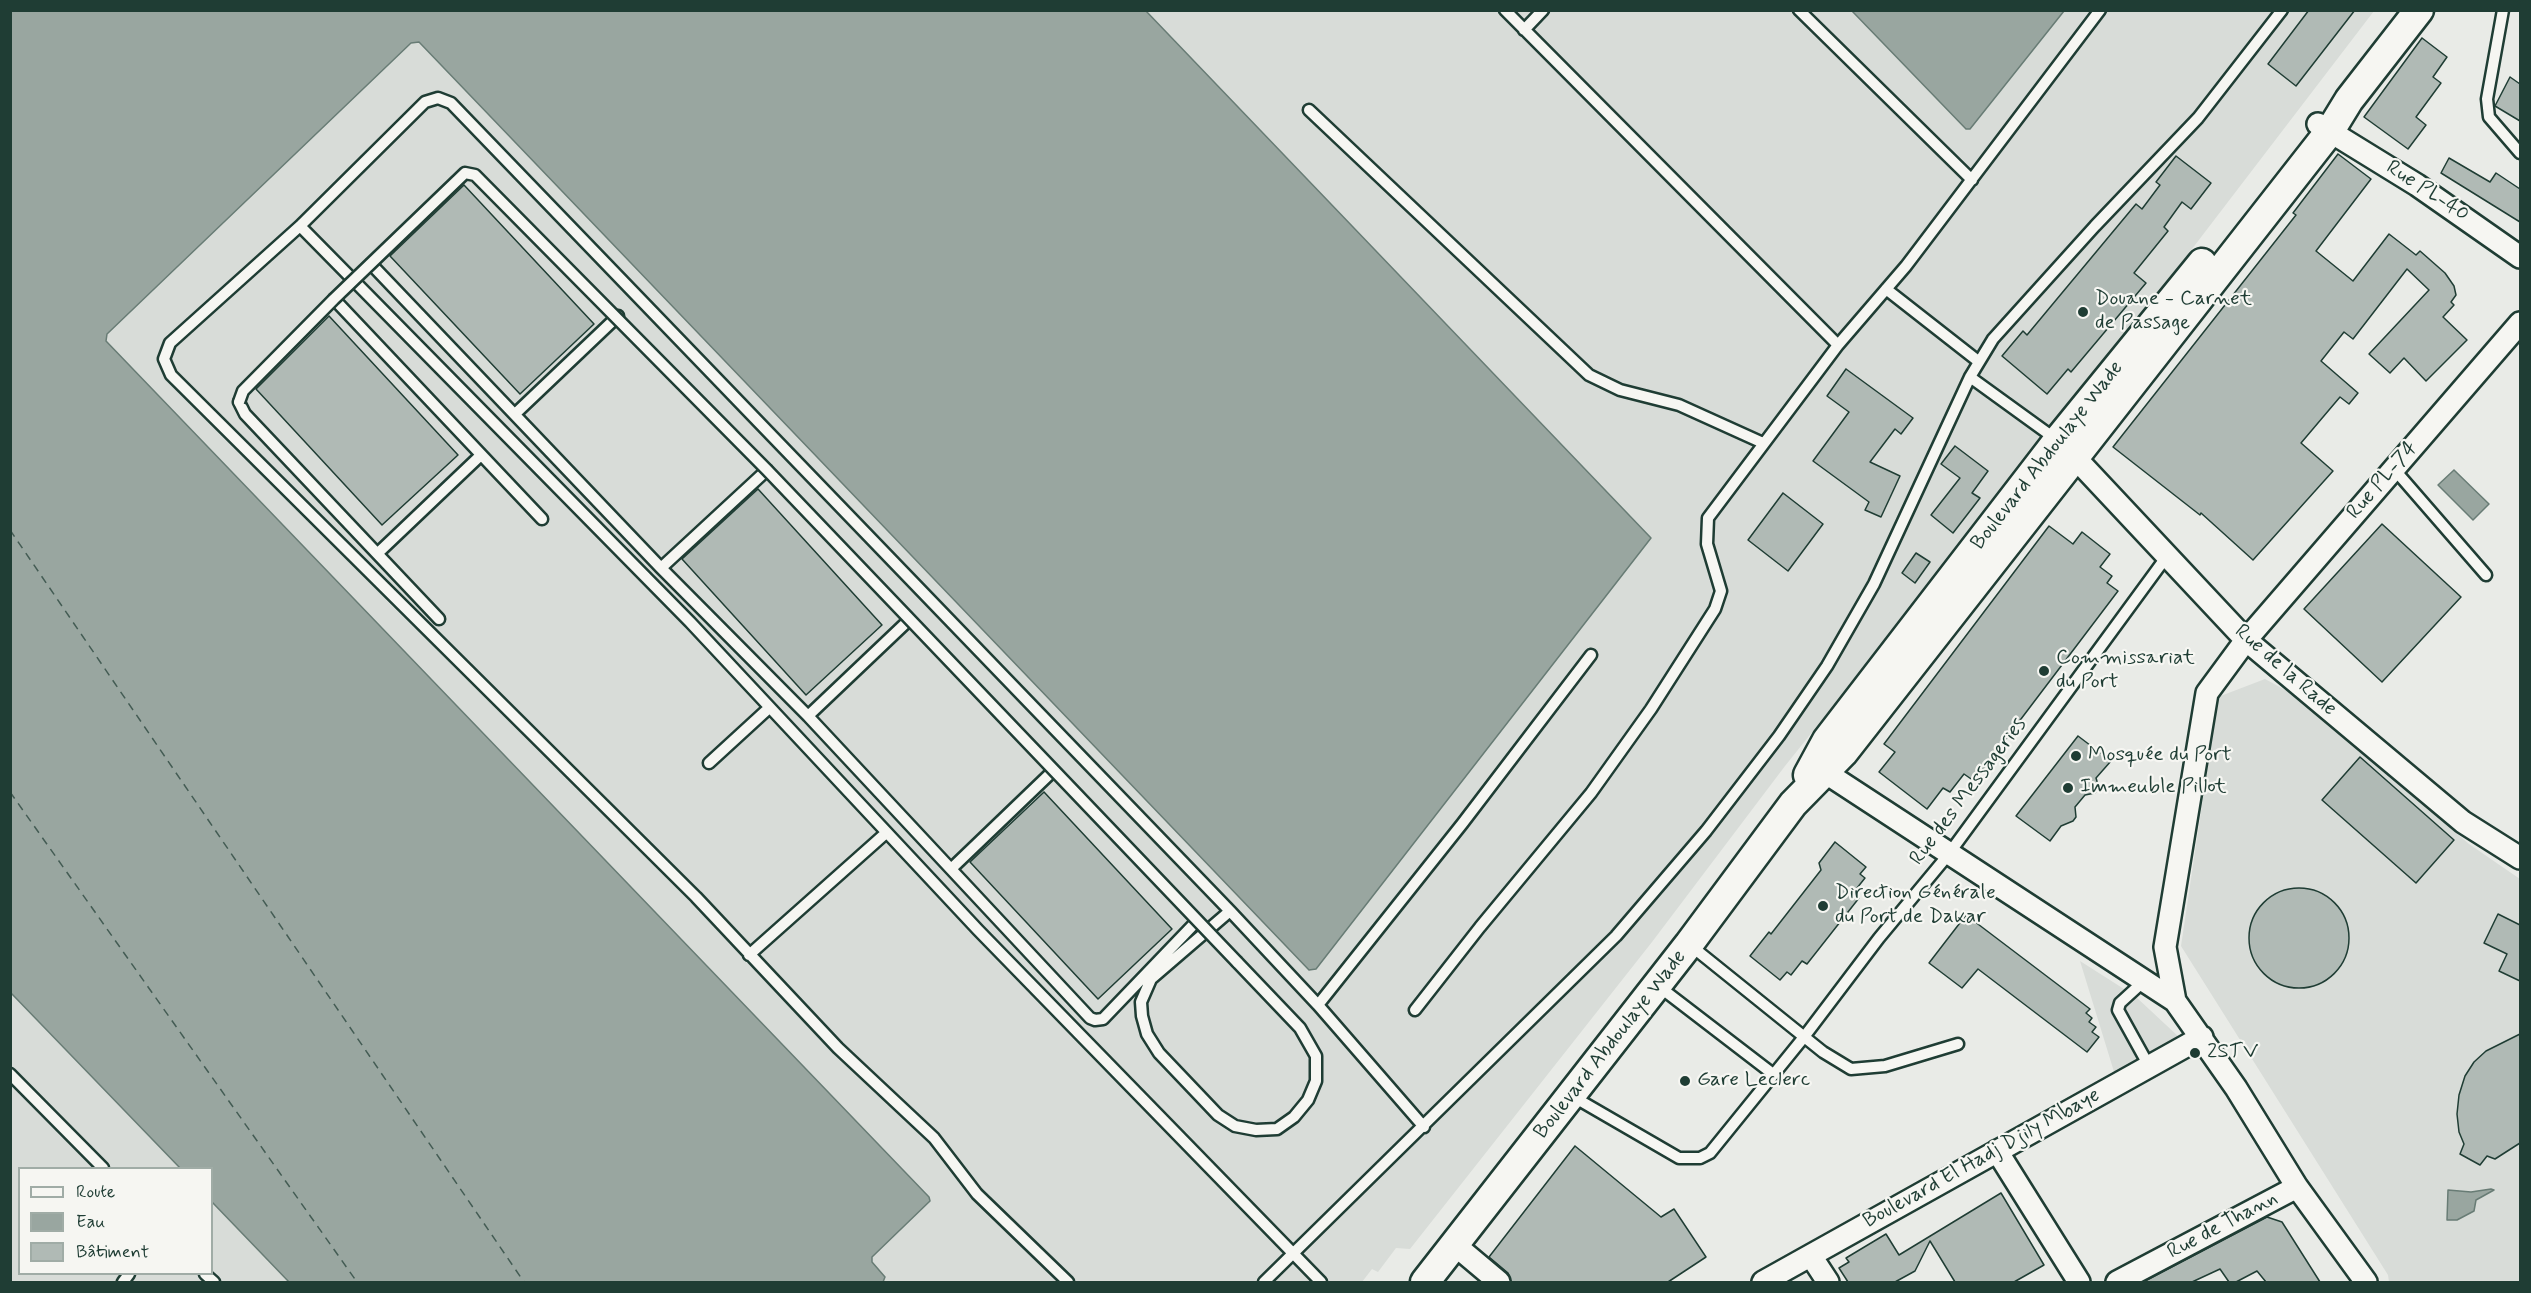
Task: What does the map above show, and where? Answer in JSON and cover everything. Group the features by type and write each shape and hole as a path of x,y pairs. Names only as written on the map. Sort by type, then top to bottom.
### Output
{"street":[{"name":"Boulevard Abdoulaye Wade","path":"1425,1282 1689,944 1819,769 1843,753 2066,448 2324,127 2349,100 2418,10"},
{"name":"Rue PL-40","path":"2324,127 2457,211 2520,257"},
{"name":"Rue PL-74","path":"2175,1001 2165,947 2207,693 2246,640 2520,323"},
{"name":"Rue de la Rade","path":"2066,448 2246,640 2463,822 2520,858"},
{"path":"1819,769 2175,1001 2202,1037 2297,1187 2366,1282"},
{"name":"Boulevard El Hadj Djily Mbaye","path":"1763,1282 2202,1037"},
{"path":"1997,1151 2079,1282"},
{"name":"Rue de Thann","path":"2117,1282 2297,1187"},
{"path":"1455,1245 1499,1282"},
{"path":"1811,1256 1828,1282"}],"lane":[{"path":"1505,10 1838,345"},
{"path":"1524,30 1543,10"},
{"path":"1799,10 1972,180"},
{"path":"1415,1010 1480,927 1591,794 1651,709 1715,609 1721,591 1707,544 1708,518 1763,442 1838,345 1886,289 1972,180 2100,10"},
{"path":"1264,1282 1616,936 1706,831 1779,736 1827,666 1874,584 1978,362 2023,304 2198,118 2282,10"},
{"path":"2503,10 2487,99 2489,117 2520,153"},
{"path":"1068,1282 977,1194 934,1138 838,1048 498,698 171,375 164,359 170,344 300,226 425,102 438,98 451,103 1230,911 1318,1005 1424,1126"},
{"path":"1309,110 1589,375 1620,390 1679,405 1763,442"},
{"path":"439,619 245,414 239,402 243,391 334,299 465,173 470,172 618,316 1052,772 1205,930 1213,938 1221,946 1237,962 1300,1028 1316,1056 1316,1081 1308,1100 1294,1117 1277,1128 1256,1130 1235,1126 1218,1114 1159,1053 1147,1034 1142,1016 1141,1002 1151,979 1168,964 1177,957 1202,936 1211,928 1220,921 1230,911"},
{"path":"300,226 690,622 886,833 1321,1282"},
{"path":"371,264 661,568 808,716 1095,1020 1103,1019 1197,921"},
{"path":"1886,289 1978,362"},
{"path":"334,299 542,519"},
{"path":"515,414 618,316"},
{"path":"1970,377 2047,430 2066,448"},
{"path":"378,553 481,455"},
{"path":"2394,468 2486,575"},
{"path":"661,568 767,470"},
{"name":"Rue des Messageries","path":"1572,1096 1679,1158 1700,1158 1710,1153 1804,1037 1879,938 1948,855 2167,556"},
{"path":"808,716 909,620"},
{"path":"1318,1005 1462,824 1591,655"},
{"path":"709,763 769,708"},
{"path":"951,869 1052,772"},
{"path":"750,955 886,833"},
{"path":"1689,944 1837,1063 1851,1069 1885,1066 1958,1044"},
{"path":"2144,981 2120,1003 2118,1010 2149,1066"},
{"path":"1657,985 1773,1074"},
{"path":"10,1074 102,1167"}],"shaded area":[{"path":"10,11 2374,11 2052,432 1785,766 1652,942 1410,1249 1396,1248 1378,1272 1372,1269 1362,1282 11,1282"},
{"path":"2265,679 2300,698 2469,844 2520,879 2520,1282 2389,1282 2388,1275 2181,946 2218,697"},
{"path":"2080,961 2135,996 2180,1038 2115,1075"}],"water":[{"path":"11,10 1146,11 1651,538 1316,969 1309,970 419,42 411,43 107,334 106,341 929,1197 930,1201 872,1257 872,1262 885,1277 883,1282 289,1282 213,1203 213,1167 179,1167 11,993"},
{"path":"1852,11 2064,11 1970,129 1966,129"},
{"path":"2454,470 2489,504 2473,520 2438,485"},
{"path":"2448,1190 2471,1192 2494,1190 2476,1200 2474,1211 2457,1220 2447,1220"}],"building":[{"path":"2309,10 2355,10 2296,86 2268,64"},
{"path":"2422,38 2447,57 2433,77 2441,83 2416,117 2426,125 2408,149 2364,117"},
{"path":"2510,77 2520,84 2520,121 2495,106"},
{"path":"2338,154 2371,179 2316,251 2353,281 2389,234 2416,255 2420,251 2445,273 2454,286 2456,295 2451,302 2454,305 2443,317 2467,340 2426,381 2404,358 2390,373 2369,354 2429,290 2407,269 2353,339 2344,332 2321,361 2358,393 2349,404 2340,397 2301,443 2333,471 2253,560 2201,513 2200,515 2113,447 2296,215 2293,213"},
{"path":"2176,156 2211,183 2191,209 2182,202 2164,227 2168,231 2134,273 2146,283 2071,372 2068,369 2047,394 2002,356 2023,331 2027,335 2136,204 2142,209 2160,185 2156,182"},
{"path":"2449,158 2490,182 2496,173 2520,189 2520,222 2441,173"},
{"path":"464,185 594,324 520,394 390,256"},
{"path":"329,316 458,455 382,525 256,389"},
{"path":"1846,369 1913,418 1901,434 1895,429 1870,462 1900,476 1881,517 1865,510 1869,502 1813,461 1849,412 1827,396"},
{"path":"1955,446 1988,471 1972,493 1980,498 1953,533 1931,515 1960,478 1941,464"},
{"path":"758,489 882,625 806,695 682,559"},
{"path":"1783,493 1823,524 1788,571 1748,540"},
{"path":"2382,524 2461,597 2382,682 2304,609"},
{"path":"2049,526 2073,544 2082,532 2110,554 2100,567 2112,576 2107,583 2118,591 1974,781 1964,774 1950,792 1943,788 1927,809 1879,772 1895,752 1884,744"},
{"path":"1916,553 1930,562 1915,583 1902,573"},
{"name":"Immeuble Pillot","path":"2078,736 2111,761 2096,778 2099,788 2095,793 2085,795 2075,807 2076,817 2073,821 2061,826 2050,841 2016,816"},
{"path":"2360,757 2454,840 2416,883 2322,800"},
{"path":"1044,792 1172,929 1098,999 970,862"},
{"name":"Direction Générale du Port de Dakar","path":"1835,842 1866,867 1860,874 1865,878 1853,893 1859,898 1807,964 1802,961 1791,975 1787,972 1780,980 1750,956 1769,932 1771,934 1821,870 1819,863"},
{"path":"2299,888 2318,892 2334,903 2345,919 2349,938 2345,957 2334,973 2318,984 2299,988 2280,984 2264,973 2253,957 2249,938 2253,919 2264,903 2280,892"},
{"path":"2498,914 2520,925 2520,981 2499,971 2507,954 2484,943"},
{"path":"1966,915 2090,1009 2086,1013 2092,1018 2089,1022 2096,1027 2092,1032 2099,1037 2087,1052 1978,969 1962,988 1929,963"},
{"path":"2520,1034 2520,1143 2495,1159 2487,1156 2480,1165 2460,1154 2464,1144 2459,1132 2457,1114 2459,1095 2465,1076 2474,1062 2486,1051"},
{"path":"1575,1146 1661,1217 1674,1209 1706,1257 1668,1282 1511,1282 1508,1273 1489,1257"},
{"path":"2001,1193 2044,1265 2014,1282 1955,1282 1930,1241 1915,1271 1895,1282 1848,1282 1839,1268 1849,1262 1846,1258 1886,1234 1899,1255"},
{"path":"2267,1217 2282,1222 2320,1282 2266,1282 2257,1271 2236,1282 2229,1282 2220,1269 2192,1282 2143,1282"}],"ferry route":[{"path":"10,530 524,1282"},
{"path":"10,792 357,1282"}],"place":[{"name":"Douane - Carnet de Passage","path":"2083,312"},
{"name":"Commissariat du Port","path":"2044,671"},
{"name":"Mosquée du Port","path":"2076,756"},
{"name":"Immeuble Pillot","path":"2068,788"},
{"name":"Direction Générale du Port de Dakar","path":"1823,906"},
{"name":"2STV","path":"2195,1053"},
{"name":"Gare Leclerc","path":"1685,1081"}]}
